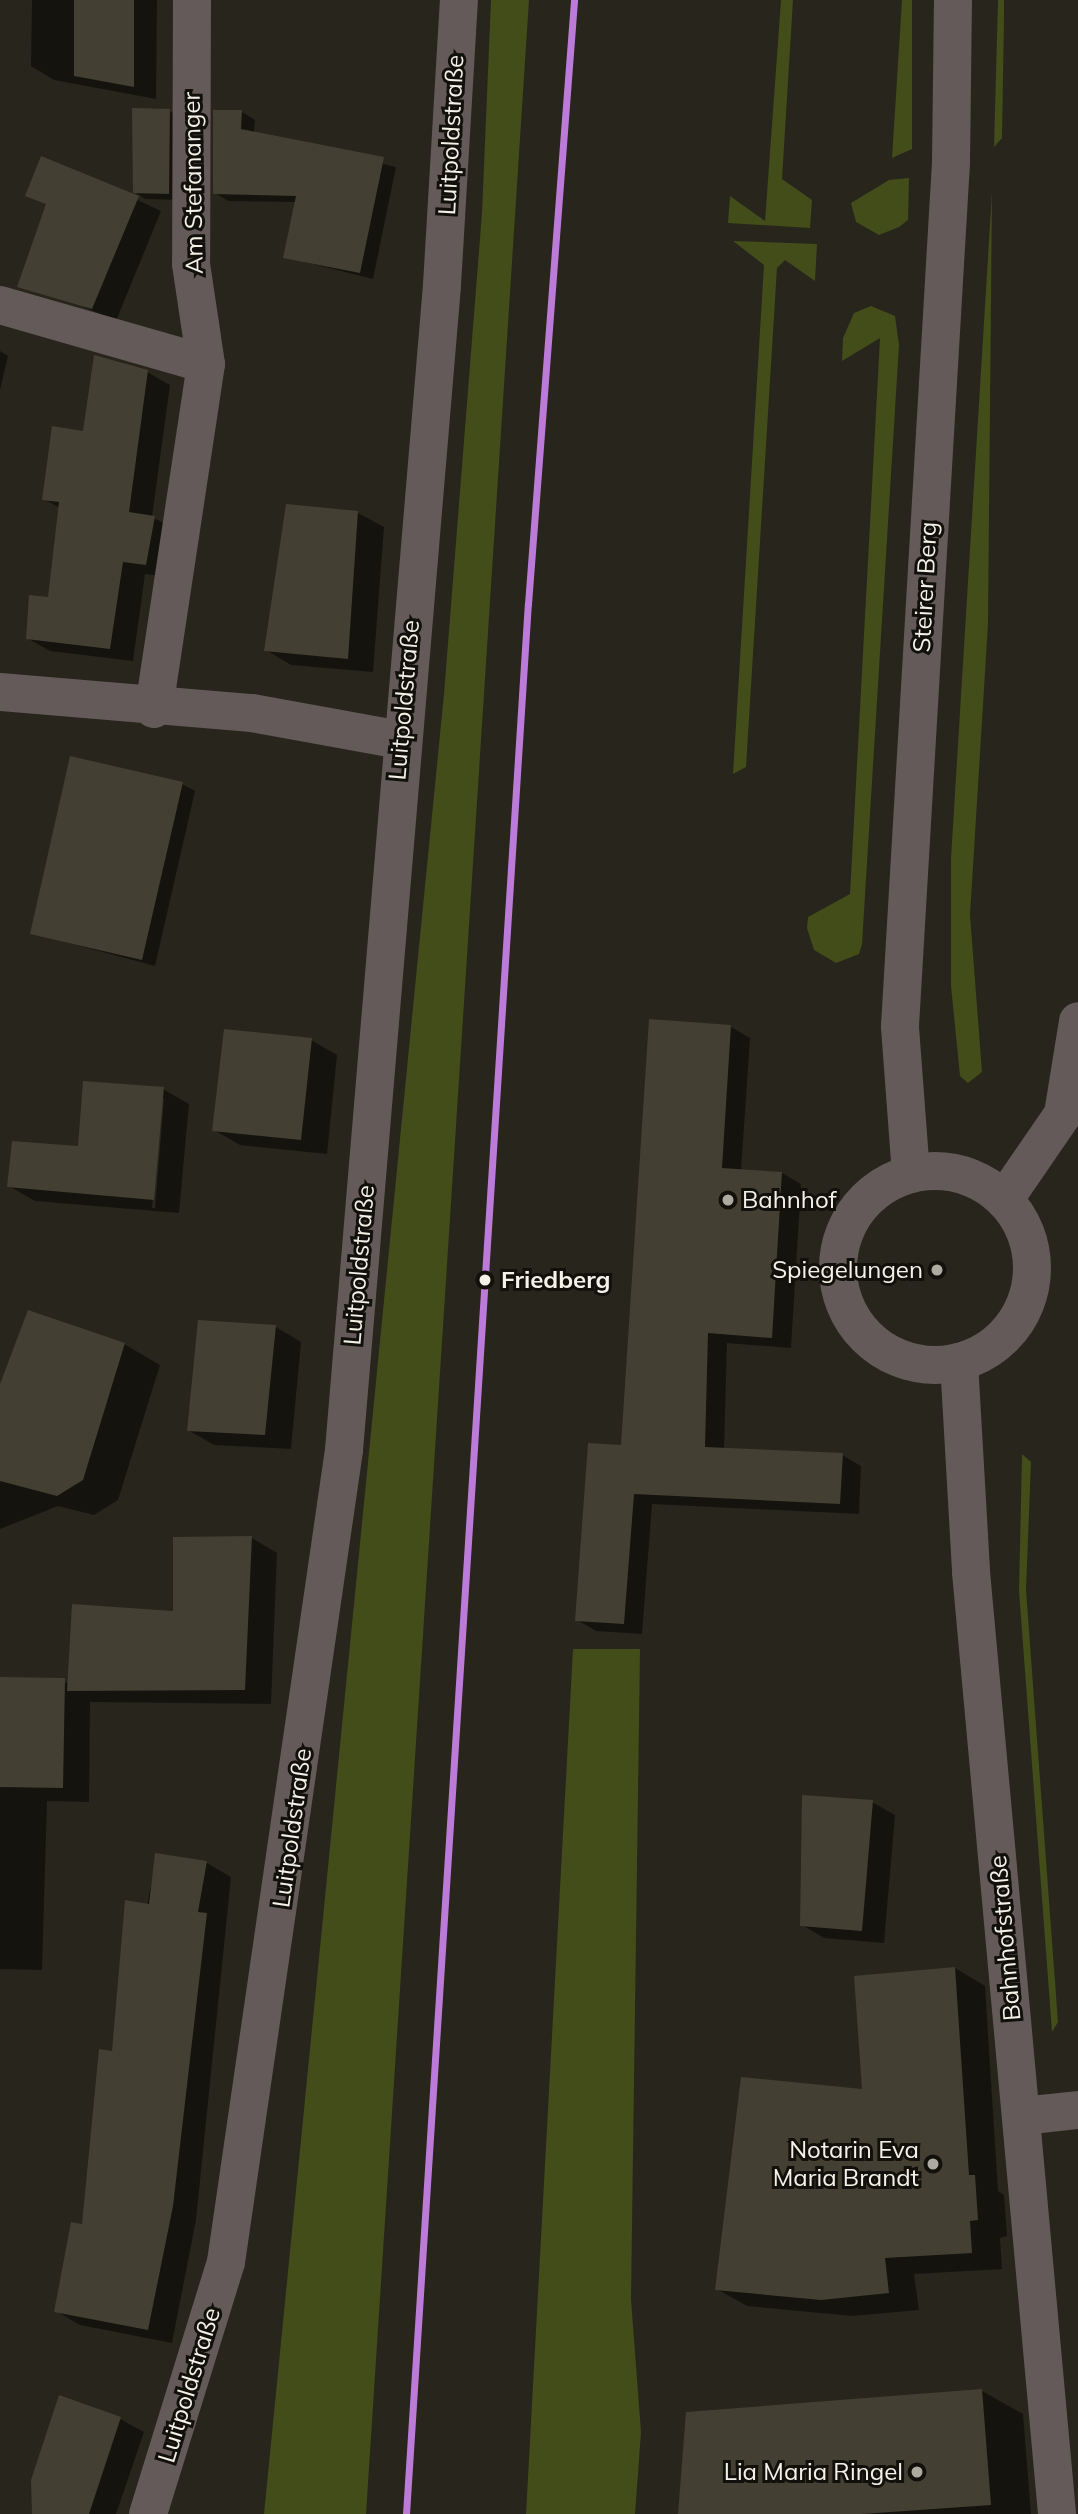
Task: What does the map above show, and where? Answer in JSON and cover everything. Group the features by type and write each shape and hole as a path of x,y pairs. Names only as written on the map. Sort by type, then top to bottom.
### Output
{"street":[{"name":"Am Stefananger","path":"153,709 206,365 191,264 192,0"},
{"name":"Luitpoldstraße","path":"148,2514 226,2262 264,2034 344,1450 401,740 442,285 459,0"},
{"name":"Steirer Berg","path":"911,1174 900,1026 951,162 953,0"},
{"path":"0,305 206,365"},
{"path":"0,692 153,709 252,713 401,740"},
{"path":"1004,1200 1063,1114 1078,1021"},
{"path":"954,1173 1004,1200 1027,1237 1029,1294 1008,1333 983,1354 959,1362 920,1365 891,1355 854,1323 841,1294 838,1262 852,1217 873,1194 911,1174 954,1173"},
{"name":"Bahnhofstraße","path":"959,1362 971,1572 1057,2514"},
{"path":"1022,2116 1078,2110"}],"green space":[{"path":"491,0 529,0 366,2514 264,2514 444,694 482,213"},
{"path":"781,0 793,0 782,179 812,200 810,228 728,223 730,196 765,221"},
{"path":"902,0 912,0 912,149 892,158"},
{"path":"998,0 1004,0 1002,138 994,147"},
{"path":"909,178 908,220 879,235 856,222 851,203 889,180"},
{"path":"992,192 988,624 970,915 982,1072 968,1083 960,1076 951,986 951,858"},
{"path":"733,241 817,244 815,281 785,260 777,268 746,767 733,774 764,265"},
{"path":"871,306 895,316 899,345 862,944 859,954 836,963 814,950 807,928 808,917 850,894 880,338 842,361 843,338 854,313"},
{"path":"1022,1454 1031,1462 1026,1590 1058,2022 1052,2032 1019,1591"},
{"path":"573,1649 640,1649 631,2299 641,2432 635,2514 526,2514"}],"building":[{"path":"74,0 134,0 134,87 74,76"},
{"path":"132,108 170,109 169,194 133,193"},
{"path":"213,110 242,110 241,129 384,157 360,273 283,258 296,196 213,194"},
{"path":"41,156 139,196 92,309 17,287 46,204 25,196"},
{"path":"94,355 148,370 129,512 155,516 146,565 123,562 110,649 26,639 29,595 48,597 59,502 42,500 52,426 83,431"},
{"path":"286,504 358,511 348,659 264,651"},
{"path":"70,756 183,782 142,960 30,934"},
{"path":"649,1019 731,1025 722,1168 782,1172 772,1338 708,1333 705,1447 843,1453 840,1504 634,1494 624,1624 575,1621 588,1443 621,1445"},
{"path":"224,1029 312,1038 301,1140 212,1131"},
{"path":"83,1081 164,1087 154,1200 7,1187 12,1141 78,1146"},
{"path":"28,1310 125,1343 83,1480 57,1496 0,1481 0,1384"},
{"path":"198,1320 276,1325 265,1435 187,1431"},
{"path":"252,1536 245,1690 67,1691 72,1604 173,1611 173,1537"},
{"path":"0,1677 65,1678 63,1788 0,1787"},
{"path":"802,1795 873,1800 862,1931 800,1926"},
{"path":"155,1853 207,1861 198,1912 207,1913 173,2206 148,2330 54,2312 71,2222 82,2224 99,2049 112,2051 125,1900 149,1904"},
{"path":"955,1967 969,2175 975,2175 978,2220 970,2221 972,2253 885,2258 889,2293 821,2300 715,2290 741,2077 862,2089 854,1976"},
{"path":"982,2389 991,2505 862,2514 678,2514 686,2412"},
{"path":"59,2395 121,2417 89,2514 32,2514 31,2480"}],"transit line":[{"path":"406,2514 528,604 574,0"}],"place":[{"name":"Bahnhof","path":"728,1200"},
{"name":"Spiegelungen","path":"937,1270"},
{"name":"Friedberg","path":"485,1280"},
{"name":"Notarin Eva Maria Brandt","path":"933,2164"},
{"name":"Lia Maria Ringel","path":"917,2472"}]}
